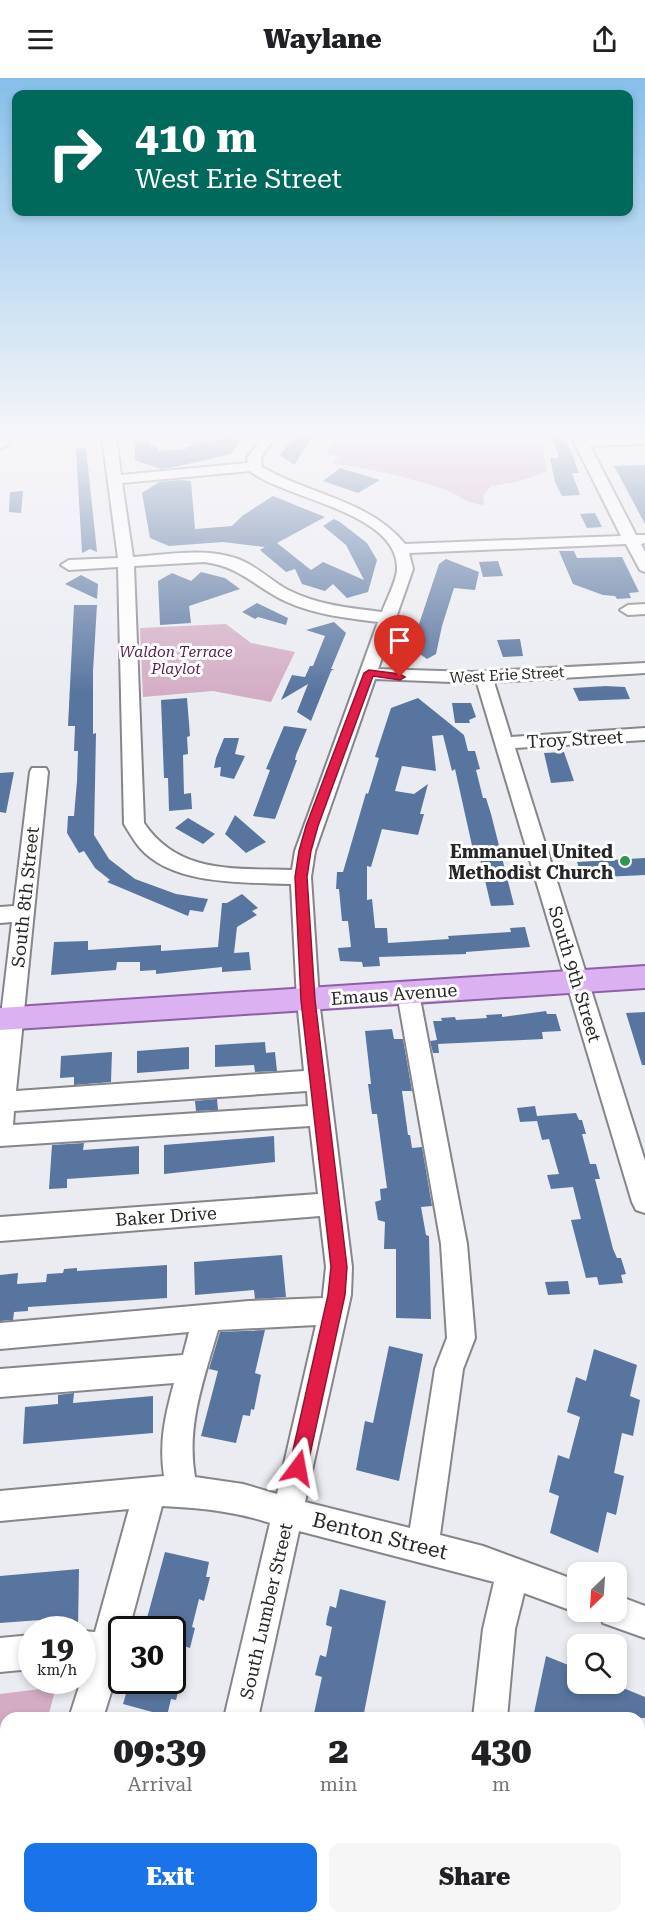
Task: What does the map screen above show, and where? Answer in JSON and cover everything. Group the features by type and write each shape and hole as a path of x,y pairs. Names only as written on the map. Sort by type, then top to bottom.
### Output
{"main road":[{"name":"Emaus Avenue","path":"6,1019 645,977"}],"street":[{"path":"120,522 126,563 132,813 140,837 160,855 189,868 301,877"},
{"path":"374,522 391,535 402,549 638,539"},
{"path":"628,522 638,539 645,567"},
{"name":"South Lumber Street","path":"242,1712 333,1311 339,1267 308,1000 301,877 312,826 404,578 405,560 402,549"},
{"path":"69,565 204,557 226,559 246,567 271,588 296,600 331,610 389,618"},
{"path":"628,610 645,609"},
{"name":"West Erie Street","path":"369,673 432,678 645,668"},
{"name":"South 9th Street","path":"484,677 645,1202"},
{"name":"Troy Street","path":"504,742 645,735"},
{"name":"South 8th Street","path":"0,1128 6,1019 23,914 39,772"},
{"path":"0,915 23,914"},
{"path":"408,993 454,1244 461,1338 449,1369 423,1547"},
{"path":"1,1102 319,1080"},
{"path":"0,1136 323,1115"},
{"name":"Baker Drive","path":"0,1229 332,1204"},
{"path":"0,1336 207,1318 333,1311"},
{"path":"182,1492 177,1460 178,1422 207,1318"},
{"path":"0,1383 193,1368"},
{"path":"96,1646 149,1492"},
{"name":"Benton Street","path":"0,1506 149,1492 182,1492 243,1499 513,1572 567,1593"},
{"path":"491,1712 499,1629 513,1572"},
{"path":"627,1615 645,1622"},
{"path":"0,1655 18,1653"},
{"path":"87,1712 89,1694"}],"green space":[{"name":"Waldon Terrace Playlot","path":"226,624 251,643 295,652 271,702 213,691 143,697 140,628"},
{"path":"18,1692 18,1694 54,1694 49,1712 0,1712 0,1694"}],"building":[{"path":"80,522 94,522 97,552 90,549 82,553"},
{"path":"147,522 194,522 195,529 232,526 236,522 316,522 277,543 311,570 323,562 364,580 346,545 323,526 329,522 340,522 367,543 377,560 368,592 347,598 333,584 325,591 302,584 295,569 286,572 260,550 265,547 223,542 169,546 150,538"},
{"path":"584,522 600,522 602,527 587,528"},
{"path":"559,551 574,551 577,558 622,557 639,592 629,593 631,598 617,599 615,596 603,595 573,584"},
{"path":"446,559 479,572 475,590 454,588 436,654 427,659 411,648 439,564"},
{"path":"498,561 503,576 483,577 479,562"},
{"path":"201,572 225,578 240,589 189,606 191,623 160,625 158,581 172,573 191,581"},
{"path":"81,575 98,584 97,599 65,584"},
{"path":"257,603 288,618 286,625 258,617 255,619 242,612"},
{"path":"74,605 97,605 93,671 93,734 96,733 94,835 109,859 135,879 176,894 208,899 203,912 190,910 188,916 107,882 110,880 95,868 84,851 79,853 67,833 68,816 74,816 78,751 74,751 75,726 68,726"},
{"path":"334,622 346,633 331,669 334,669 331,671 311,721 297,712 308,684 281,700 292,675 305,677 310,666 313,666 325,636 306,630"},
{"path":"520,639 523,656 503,657 497,640"},
{"path":"625,687 630,699 579,701 573,688"},
{"path":"187,698 190,736 187,737 188,754 183,755 184,794 191,793 192,809 169,811 168,778 164,778 161,700"},
{"path":"418,698 464,735 468,751 475,751 480,769 476,770 483,798 486,798 491,814 514,905 491,906 480,859 475,859 455,769 452,771 443,735 432,736 436,771 402,766 395,791 414,794 428,784 420,814 424,814 418,835 382,829 371,867 367,866 367,900 372,899 375,928 387,928 388,943 511,932 510,928 525,927 530,947 466,952 466,954 379,957 380,966 363,967 362,962 340,961 338,948 351,947 348,921 342,921 339,889 336,889 337,872 343,872 366,793 368,794 379,758 375,757 391,708"},
{"path":"452,703 471,703 476,717 469,720 470,723 455,723"},
{"path":"284,726 307,729 296,755 295,760 297,760 275,819 253,816 270,770 266,769"},
{"path":"224,738 239,738 235,754 245,756 234,779 220,776 221,767 214,768"},
{"path":"564,752 574,781 551,783 544,753"},
{"path":"14,772 6,813 0,812 0,773"},
{"path":"235,815 266,842 246,853 225,834"},
{"path":"188,818 215,834 203,844 175,828"},
{"name":"Emmanuel United Methodist Church","path":"645,858 645,875 581,876 577,862"},
{"path":"242,894 258,908 252,911 257,915 237,927 234,953 249,952 251,970 222,972 222,967 156,974 156,970 140,971 140,962 117,962 116,970 51,975 54,942 88,941 88,950 161,945 161,951 218,947 222,903 227,903"},
{"path":"546,1011 547,1014 556,1014 561,1031 542,1032 543,1039 438,1044 439,1053 433,1053 430,1041 437,1040 433,1021 442,1021 441,1018 455,1017 456,1020 487,1018 486,1015 502,1014 502,1017"},
{"path":"645,1012 645,1065 642,1065 626,1013"},
{"path":"392,1029 394,1039 403,1039 412,1091 402,1091 408,1135 410,1135 412,1148 422,1147 432,1206 421,1207 426,1235 429,1236 431,1319 396,1318 396,1249 384,1249 385,1222 378,1220 375,1202 381,1200 380,1189 387,1188 377,1114 372,1114 365,1031"},
{"path":"265,1042 266,1053 275,1052 277,1071 255,1072 254,1065 215,1067 215,1045"},
{"path":"189,1047 189,1069 137,1073 137,1051"},
{"path":"112,1052 111,1082 74,1085 74,1077 60,1078 61,1056"},
{"path":"217,1099 218,1110 196,1111 195,1101"},
{"path":"535,1106 537,1116 576,1113 579,1120 582,1120 586,1134 582,1134 590,1164 596,1164 600,1179 595,1179 613,1249 617,1258 621,1258 626,1274 621,1275 623,1283 599,1285 597,1277 586,1278 571,1220 581,1219 573,1187 551,1189 547,1175 559,1174 549,1139 542,1140 537,1121 520,1122 517,1108"},
{"path":"274,1136 275,1162 164,1174 164,1145"},
{"path":"84,1143 83,1150 139,1146 139,1174 67,1179 67,1188 49,1189 52,1145"},
{"path":"282,1255 286,1297 255,1299 254,1290 195,1295 194,1262"},
{"path":"167,1265 167,1298 28,1307 28,1311 14,1312 13,1320 0,1321 0,1275 18,1273 17,1284 46,1282 47,1274 63,1273 64,1269 77,1268 77,1271"},
{"path":"568,1281 570,1294 548,1295 545,1282"},
{"path":"265,1330 255,1373 261,1375 254,1410 251,1409 250,1416 243,1415 236,1443 201,1436 218,1371 209,1369 220,1332"},
{"path":"389,1346 423,1354 399,1481 356,1470 365,1421 373,1423"},
{"path":"594,1349 637,1365 630,1396 640,1400 633,1436 622,1433 614,1473 624,1476 616,1515 607,1512 598,1553 550,1533 559,1496 549,1492 558,1455 569,1459 580,1417 567,1412 576,1377 586,1381"},
{"path":"74,1393 73,1403 153,1396 153,1433 23,1444 25,1407 58,1404 58,1395"},
{"path":"165,1552 209,1562 206,1577 210,1577 204,1601 199,1599 192,1627 195,1628 190,1648 186,1647 186,1616 148,1616"},
{"path":"79,1569 78,1616 18,1616 18,1622 0,1623 0,1576"},
{"path":"340,1589 386,1601 364,1712 314,1712 322,1677 315,1675 320,1655 326,1657 332,1627 326,1625 330,1606 336,1608"},
{"path":"546,1656 567,1665 567,1694 627,1694 627,1690 645,1697 645,1712 534,1712"},
{"path":"126,1694 178,1694 176,1700 171,1699 168,1712 152,1712 123,1704"}],"place":[{"name":"Emmanuel United Methodist Church","path":"625,861"}],"route":[{"path":"298,1468 337,1295 339,1267 308,1000 301,877 312,826 369,673 400,677"}]}
